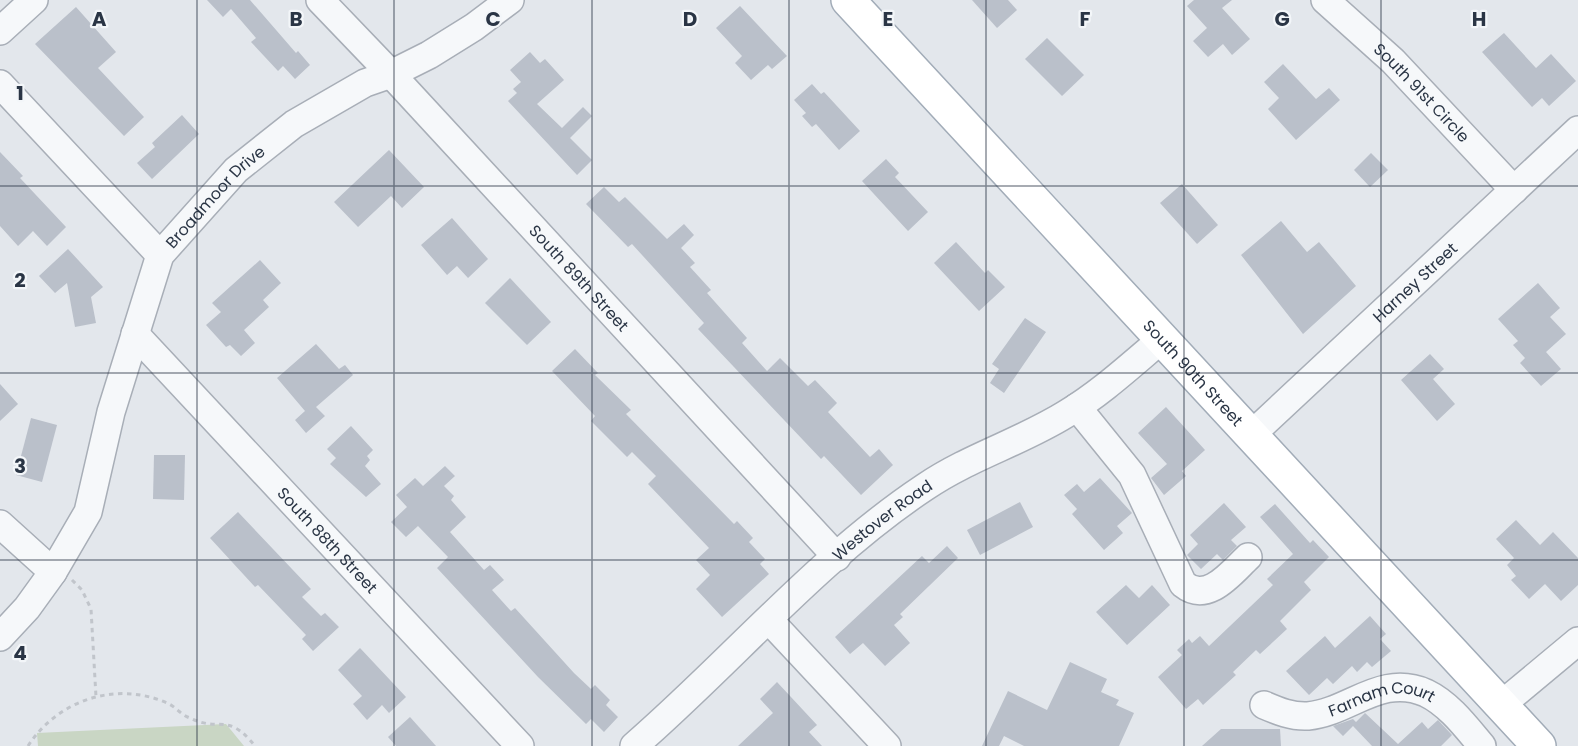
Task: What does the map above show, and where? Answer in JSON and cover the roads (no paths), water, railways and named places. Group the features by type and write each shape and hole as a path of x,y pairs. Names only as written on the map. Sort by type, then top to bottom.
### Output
{"main road":[{"name":"South 90th Street","path":"848,0 1539,746"}],"street":[{"path":"0,31 34,0"},
{"name":"South 89th Street","path":"320,0 837,557"},
{"name":"Broadmoor Drive","path":"0,637 27,608 53,572 88,512 111,412 160,255 214,193 264,146 340,96 391,74 474,27 510,0"},
{"name":"South 91st Circle","path":"1325,0 1393,61 1514,190"},
{"path":"0,84 160,255"},
{"name":"Harney Street","path":"1251,435 1578,130"},
{"name":"South 88th Street","path":"135,334 520,746"},
{"name":"Westover Road","path":"634,746 837,557 926,486 1083,403 1162,339"},
{"path":"1083,403 1125,464 1178,579 1189,589 1203,592 1212,589 1248,557"},
{"path":"0,524 53,572"},
{"path":"769,620 886,746"},
{"path":"1501,705 1578,641"},
{"name":"Farnam Court","path":"1264,705 1284,714 1307,716 1352,702 1371,691 1413,689 1427,694 1447,708 1482,746"}]}
